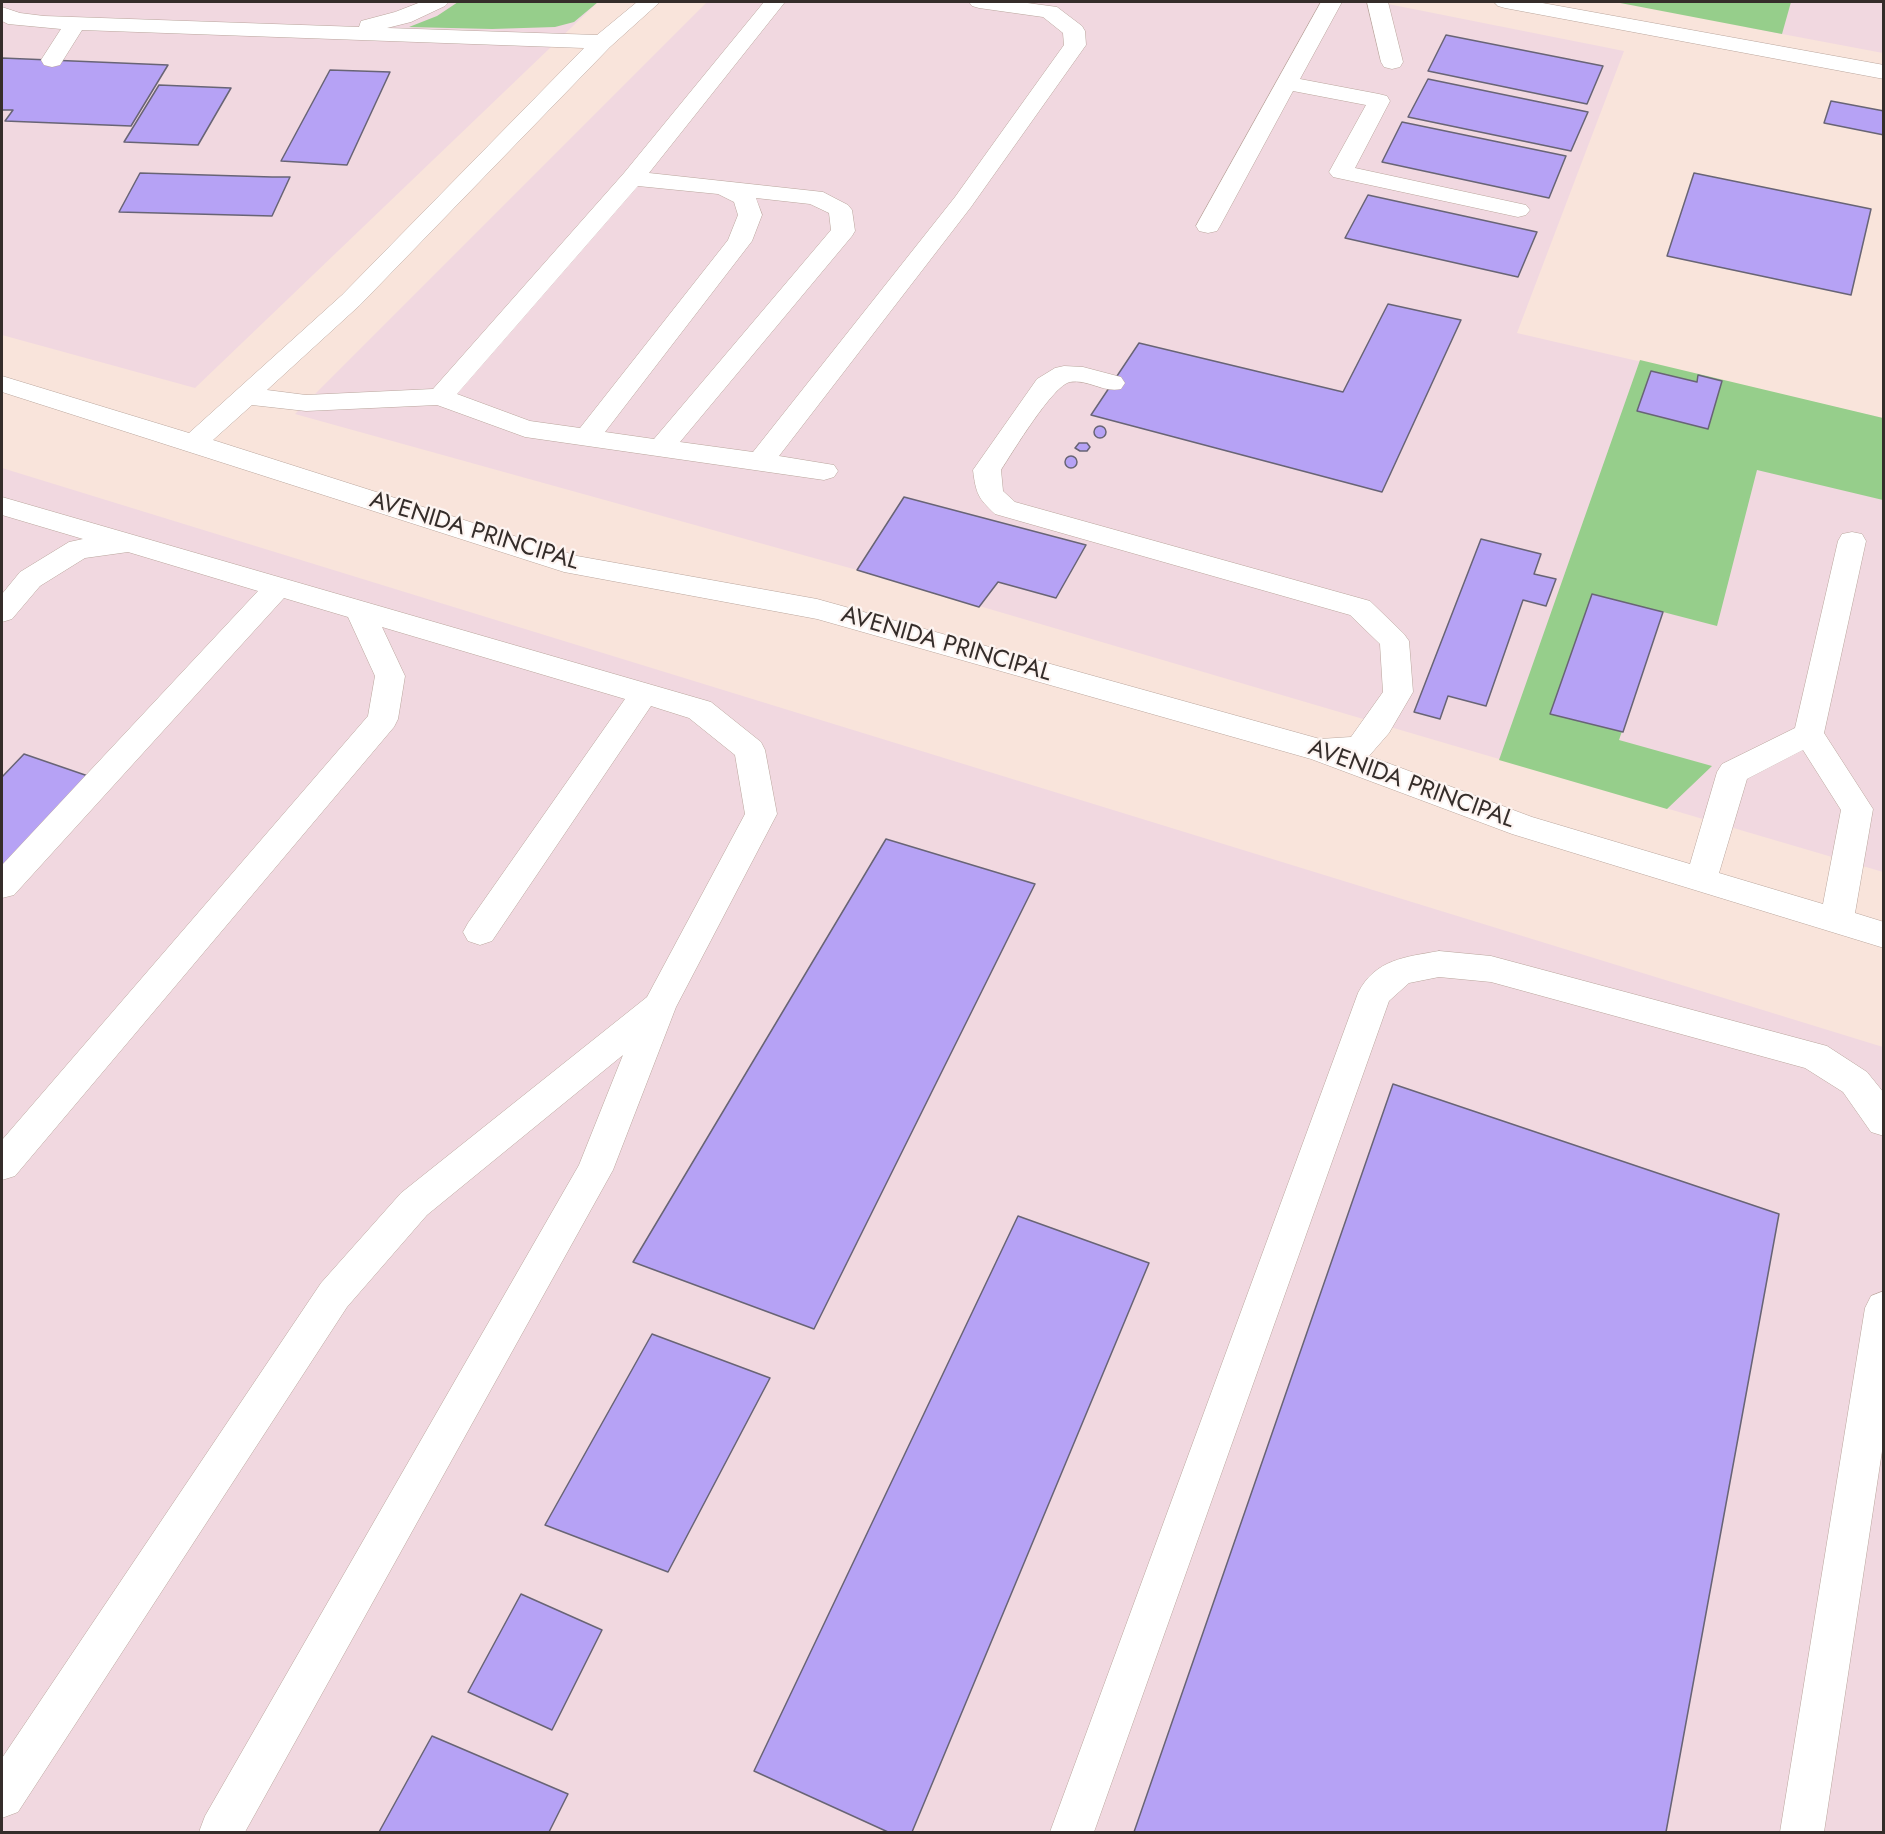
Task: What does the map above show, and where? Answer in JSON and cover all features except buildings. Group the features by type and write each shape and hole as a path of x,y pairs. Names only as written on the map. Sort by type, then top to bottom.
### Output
{"lane":[{"path":"340,34 403,17 438,2"},
{"path":"194,443 351,300 602,42 649,2"},
{"path":"440,397 632,178 775,2"},
{"path":"760,462 963,202 1075,45 1074,31 1034,5 979,2"},
{"path":"1208,226 1331,2"},
{"path":"1377,2 1392,62"},
{"path":"1505,2 1884,72"},
{"path":"2,13 16,19 76,23 602,42"},
{"path":"52,60 76,23"},
{"path":"1286,83 1379,101 1341,172 1518,210"},
{"path":"632,178 815,197 840,210 843,231 661,448"},
{"path":"586,438 740,241 750,215 744,198 721,186"},
{"path":"1112,383 1083,375 1064,374 1046,385 987,470 990,494 1005,508 1360,608 1394,641 1398,692 1378,725 1360,748 1320,750"},
{"name":"AVENIDA PRINCIPAL","path":"2,384 574,565 816,609 1320,750 1523,826 1884,935"},
{"path":"245,396 306,403 440,397 525,429 824,471"},
{"path":"2,506 700,710 750,750 761,814 659,1006 595,1170 221,1833"},
{"path":"1837,920 1857,809 1809,734 1852,541"},
{"path":"2,612 30,579 79,549 132,544"},
{"path":"2,885 278,587"},
{"path":"2,1166 383,719 390,676 360,611"},
{"path":"480,932 644,694"},
{"path":"1701,880 1733,772 1809,734"},
{"path":"1072,1833 1376,993 1400,971 1439,964 1491,969 1815,1056 1855,1082 1884,1121"},
{"path":"2,1796 334,1295 414,1204 659,1006"},
{"path":"1802,1833 1884,1308"}],"shaded area":[{"path":"2,2 598,2 195,388 2,335"},
{"path":"707,2 1378,2 1624,51 1517,333 1883,418 1883,872 857,570 295,414"},
{"path":"1755,2 1883,2 1883,53 1745,27"},
{"path":"2,468 1883,1047 1883,1832 2,1832"}],"green space":[{"path":"458,2 598,2 574,22 555,27 492,29 409,27 437,16"},
{"path":"1615,2 1791,2 1782,34"},
{"path":"1640,360 1883,418 1883,500 1757,470 1717,626 1663,612 1619,740 1712,766 1667,809 1499,760"}]}
